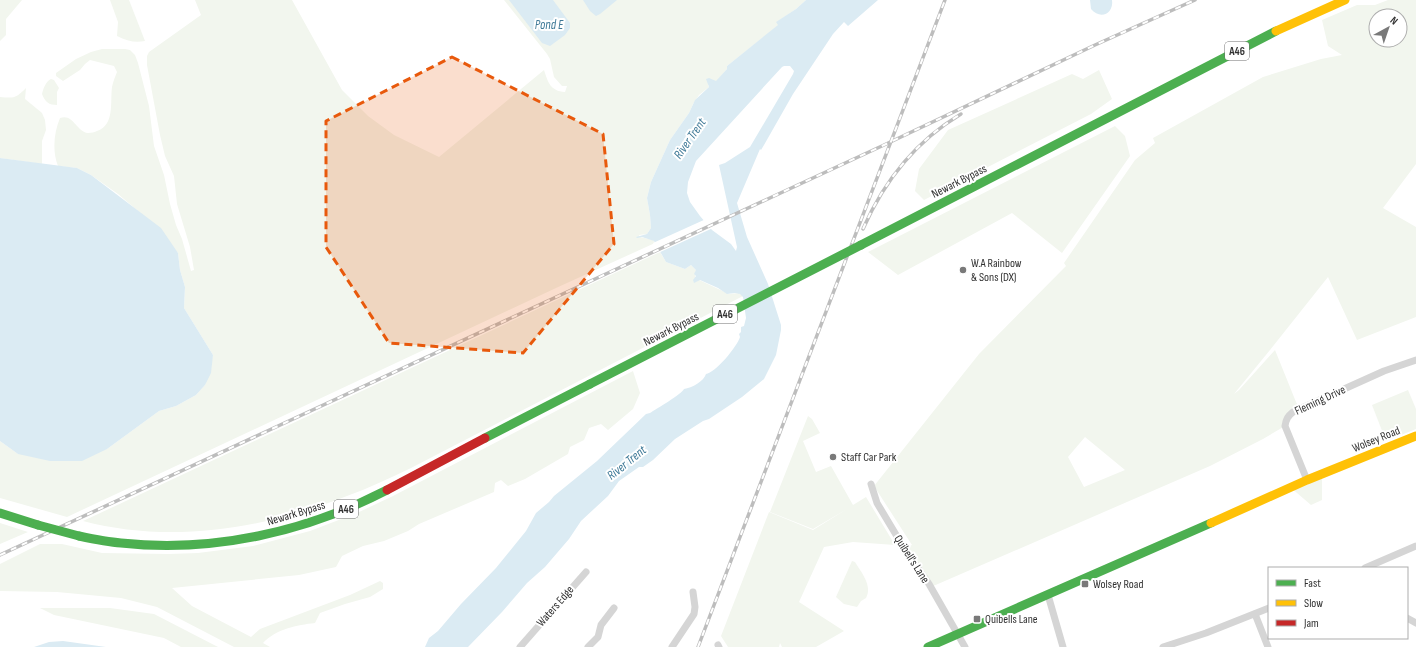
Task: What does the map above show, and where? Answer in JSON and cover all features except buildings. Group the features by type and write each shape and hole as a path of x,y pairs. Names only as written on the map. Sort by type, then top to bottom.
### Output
{"main road":[{"name":"Newark Bypass","path":"0,513 79,536 128,544 164,546 221,543 279,532 312,523 351,507 392,487 1121,110 1274,32 1345,0"},
{"name":"Wolsey Road","path":"928,647 1307,480 1415,440"}],"street":[{"name":"Fleming Drive","path":"1307,480 1285,426 1286,418 1293,412 1384,371 1416,360"},
{"name":"Quibell's Lane","path":"871,484 877,503 904,548 929,584 965,647"},
{"path":"1366,567 1416,546"},
{"name":"Waters Edge","path":"531,647 522,644 586,572"},
{"path":"672,647 694,614 695,607 693,592"},
{"path":"1048,595 1063,647"},
{"path":"588,647 598,637 601,625 614,608"},
{"path":"1163,647 1206,633 1268,608"},
{"path":"1255,614 1268,647"}],"highlighted area":[{"path":"452,57 603,134 614,244 523,353 389,343 326,247 326,121"}],"shaded area":[{"path":"0,0 22,0 6,19 6,35 0,41"},
{"path":"110,0 129,0 145,41 131,41 117,36 118,22"},
{"path":"195,0 292,0 342,90 368,116 394,135 439,157 544,70 550,85 556,90 565,92 567,86 562,86 554,77 550,59 547,54 504,0 806,0 777,22 779,25 727,66 727,69 716,82 709,79 709,87 699,95 689,113 670,140 651,182 647,198 651,228 647,234 639,235 640,237 653,240 655,243 67,517 0,498 0,441 18,454 107,449 159,411 176,406 196,395 205,385 213,355 184,308 185,287 180,270 178,253 138,211 118,194 91,175 77,168 58,166 54,148 56,129 60,118 68,118 84,132 88,133 97,131 107,124 110,112 113,81 117,72 114,66 90,60 80,70 63,81 56,76 56,73 76,59 91,52 102,49 130,50 135,55 138,63 149,106 154,146 164,175 176,225 182,239 191,271 194,270 190,247 177,204 174,176 165,156 160,135 147,65 147,56 149,52 201,15"},
{"path":"1388,0 1416,0 1416,164 1383,208 1416,227 1416,317 1357,340 1328,277 1234,394 1275,350 1300,409 1293,412 1285,426 1210,466 931,587 904,548 912,545 874,486 979,354 1066,266 1064,263 1135,160 1155,143 1153,138 1263,77 1321,59 1342,55 1328,46 1322,20 1357,5 1375,5","holes":["1085,437 1125,470 1084,487 1068,457"]},
{"path":"1099,70 1112,99 1091,114 924,200 915,191 919,169 948,130 1072,74 1083,79"},
{"path":"51,79 54,80 59,88 57,92 57,105 48,102 44,99 42,94 46,83"},
{"path":"26,88 25,99 42,113 45,120 46,130 42,141 42,164 0,158 0,97 14,97"},
{"path":"1115,126 1125,136 1130,156 1062,253 1012,213 898,275 868,252"},
{"path":"660,252 666,262 685,269 691,265 696,270 695,278 729,294 739,293 743,296 411,468 363,490 315,507 283,517 250,524 216,530 183,532 116,528 83,521"},
{"path":"633,371 640,393 633,409 608,430 601,424 589,428 584,440 570,447 568,454 525,479 508,486 501,480 495,483 494,492 419,524 408,531 384,541 363,546 342,556 336,567 299,575 172,588 192,606 251,637 260,629 350,595 380,581 383,583 383,589 370,597 320,613 315,623 287,628 274,634 263,643 270,647 234,647 157,607 121,598 57,592 0,591 0,564 40,544 62,544 102,553 198,553 253,546 310,531 357,513 393,496"},
{"path":"1408,390 1416,409 1416,429 1386,441 1372,405"},
{"path":"808,416 812,419 820,433 803,441 816,472 831,466 853,505 866,497 895,545 853,542 824,547 799,602 844,631 816,647 782,647 780,643 779,647 728,647 721,636 769,512 813,530 847,509 813,529 770,512"},
{"path":"1322,473 1322,500 1311,505 1290,487"},
{"path":"0,523 28,532 0,544"},
{"path":"852,561 855,562 863,575 868,589 866,598 861,601 857,607 844,604 836,597"},
{"path":"40,608 110,608 154,614 218,647 181,647 164,638 54,615"}],"water":[{"name":"Pond E","path":"509,0 553,0 570,23 570,28 565,35 550,46 542,43"},
{"path":"583,0 617,0 596,16 590,11"},
{"name":"River Trent","path":"806,0 878,0 848,26 844,22 833,34 793,94 761,150 760,149 737,203 747,237 768,284 781,325 776,355 764,379 742,397 675,439 653,460 643,467 639,467 619,481 608,496 581,521 569,539 545,567 527,583 502,612 468,647 425,647 429,638 438,631 461,604 496,568 526,531 536,513 554,496 597,461 646,414 650,413 679,394 684,389 694,386 700,382 706,374 710,373 725,359 735,347 740,337 739,334 741,332 741,327 744,326 746,318 743,297 740,294 735,293 727,294 700,280 694,283 693,280 696,276 694,274 696,270 691,265 685,269 666,262 654,241 642,237 636,237 647,234 651,228 647,198 651,182 670,140 689,113 695,100 709,87 706,79 709,78 716,81 727,69 727,66 778,25 776,22 796,9","holes":["790,66 794,71 793,74 750,147 725,163 719,165 737,247 736,251 731,244 712,230 690,202 687,193 688,182 696,161 782,67"]},
{"path":"1090,0 1112,0 1111,9 1106,14 1098,14 1091,9"},
{"path":"0,158 77,168 91,175 161,228 178,253 180,270 185,287 184,308 213,355 211,373 205,385 196,395 176,406 159,411 107,449 82,461 50,461 18,454 0,441"},
{"path":"63,641 106,647 34,647 49,642"}],"pier":[{"path":"706,219 713,228 658,253 653,243"}],"railway":[{"path":"698,647 945,0"},
{"path":"0,555 884,145 1095,45 1195,0"},
{"path":"863,229 871,211 891,179 903,164 930,137 961,114"}],"traffic: fast":[{"path":"861,245 1276,31"},
{"path":"590,384 861,245"},
{"path":"485,438 590,384"},
{"path":"79,536 110,542 156,545 190,545 224,542 291,528 356,505 387,490"},
{"path":"0,513 38,525"},
{"path":"928,647 1211,523"},
{"path":"38,525 79,536"}],"traffic: slow":[{"path":"1276,31 1345,0"},
{"path":"1211,523 1307,480 1416,436"}],"traffic: jam":[{"path":"387,490 485,438"}],"place":[{"name":"W.A Rainbow & Sons (DX)","path":"963,270"},
{"name":"Staff Car Park","path":"833,457"},
{"name":"Wolsey Road","path":"1085,584"},
{"name":"Quibells Lane","path":"977,619"}]}
